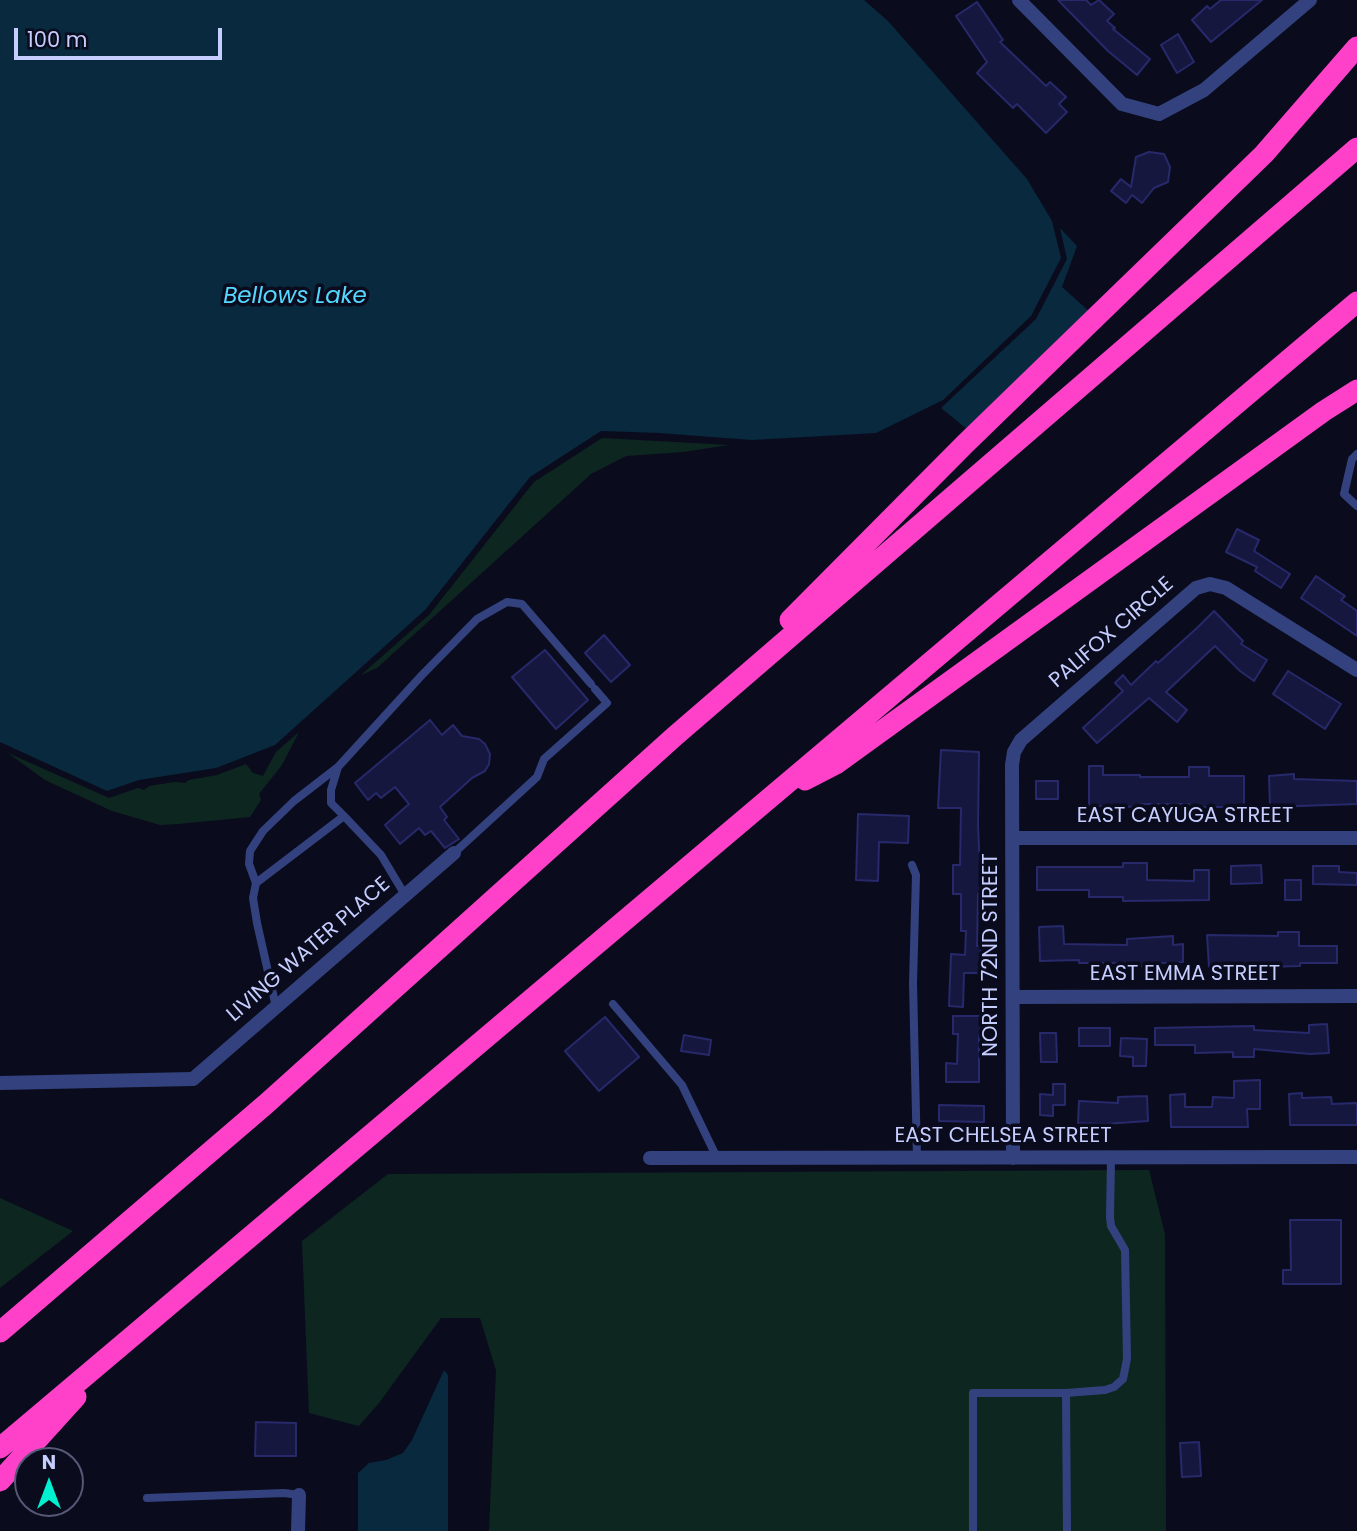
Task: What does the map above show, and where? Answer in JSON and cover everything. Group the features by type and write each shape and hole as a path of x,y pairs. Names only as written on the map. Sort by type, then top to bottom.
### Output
{"highway":[{"path":"675,736 966,443 1264,155 1357,47"},
{"path":"0,1332 266,1104 675,736 1357,148"},
{"path":"0,1448 1357,302"},
{"path":"769,799 836,764 1324,411 1357,384"},
{"path":"1324,411 1357,390"},
{"path":"0,1481 139,1328"}],"street":[{"path":"1019,0 1122,104 1159,114 1204,90 1310,0"},
{"name":"PALIFOX CIRCLE","path":"1014,752 1021,740 1196,588 1210,584 1226,588 1357,670"},
{"name":"NORTH 72ND STREET","path":"1013,1158 1014,752"},
{"name":"EAST CAYUGA STREET","path":"1012,838 1357,838"},
{"name":"LIVING WATER PLACE","path":"0,1083 193,1079 454,853"},
{"name":"EAST EMMA STREET","path":"1013,997 1357,996"},
{"name":"EAST CHELSEA STREET","path":"650,1158 1357,1157"},
{"path":"298,1531 299,1495"}],"lane":[{"path":"1357,454 1352,459 1344,494 1357,506"},
{"path":"276,1007 257,923 253,898 256,883 248,864 250,851 263,831 294,801 338,767 422,674 477,620 507,602 522,604 607,703 544,759 537,777 454,853"},
{"path":"338,767 331,790 331,803 381,855 405,895"},
{"path":"256,883 344,816"},
{"path":"912,865 916,875 913,983 917,1158"},
{"path":"613,1004 682,1085 717,1158"},
{"path":"973,1531 973,1393 1066,1393 1105,1390 1114,1387 1123,1379 1127,1359 1125,1250 1111,1226 1111,1158"},
{"path":"1066,1393 1067,1531"},
{"path":"147,1498 285,1493 299,1495"}],"green space":[{"path":"602,438 729,445 626,456 591,474 377,668 361,675 429,615 534,482"},
{"path":"299,732 282,765 259,794 261,800 250,817 178,824 160,825 112,811 45,780 8,753 109,798 138,788 144,790 149,786 185,783 246,764 253,773 263,776 276,752"},
{"path":"1149,1170 1165,1234 1166,1531 489,1531 496,1370 480,1318 441,1318 359,1426 309,1413 302,1241 388,1174"},
{"path":"0,1198 73,1231 0,1288"}],"water":[{"name":"Bellows Lake","path":"0,0 864,0 888,21 1027,179 1052,221 1061,258 1031,316 943,400 876,433 752,440 601,431 530,477 425,610 275,745 216,768 139,780 107,791 0,742"},
{"path":"1060,228 1077,246 1062,287 1090,312 968,430 941,408 1036,319 1067,259"},
{"path":"444,1370 448,1375 448,1531 358,1531 358,1473 369,1463 403,1453 412,1440"}],"building":[{"path":"1058,0 1086,0 1091,5 1099,0 1114,14 1107,21 1115,28 1113,29 1150,59 1137,75 1108,51"},
{"path":"1221,0 1262,0 1211,42 1192,20 1207,6 1210,9"},
{"path":"977,2 1003,40 1000,42 1046,86 1050,82 1066,97 1059,104 1067,112 1046,133 1017,104 1013,108 977,73 987,62 956,16"},
{"path":"1178,34 1194,62 1177,73 1161,45"},
{"path":"1149,152 1164,154 1170,167 1168,182 1154,188 1142,203 1132,195 1126,203 1111,191 1121,179 1131,187 1136,157"},
{"path":"1237,529 1259,540 1254,551 1290,574 1281,588 1255,571 1257,567 1226,552"},
{"path":"1316,576 1345,596 1341,600 1357,611 1357,636 1301,598"},
{"path":"1214,611 1243,641 1241,644 1267,660 1254,681 1215,646 1166,692 1187,710 1177,722 1149,698 1097,743 1083,728 1123,691 1115,683 1123,675 1131,685"},
{"path":"604,635 630,665 611,682 585,653"},
{"path":"545,650 588,700 556,729 512,677"},
{"path":"1288,671 1341,704 1325,729 1273,694"},
{"path":"430,720 442,735 453,725 462,736 479,739 490,754 485,771 472,778 440,807 447,817 444,820 459,839 445,848 431,831 425,835 419,828 400,844 385,825 409,804 395,787 381,798 376,793 368,800 355,783"},
{"path":"941,750 979,752 981,894 978,894 977,946 981,946 980,973 964,973 963,1007 949,1006 951,954 965,955 966,931 961,931 961,894 953,894 953,865 960,865 961,808 938,808"},
{"path":"1089,766 1103,766 1103,775 1189,777 1189,767 1209,767 1209,776 1244,776 1244,807 1189,807 1189,804 1089,806"},
{"path":"1294,774 1294,779 1357,781 1357,804 1270,807 1269,776"},
{"path":"1036,781 1058,781 1058,799 1036,799"},
{"path":"858,814 909,816 908,843 879,842 878,881 856,880"},
{"path":"1123,863 1147,863 1147,880 1194,881 1194,870 1209,870 1209,900 1123,901 1123,897 1089,897 1089,890 1037,890 1037,867 1123,867"},
{"path":"1261,865 1262,883 1231,884 1231,866"},
{"path":"1313,866 1339,866 1339,872 1357,873 1357,885 1313,884"},
{"path":"1285,880 1301,880 1301,900 1285,900"},
{"path":"1063,926 1064,944 1127,945 1127,939 1173,936 1173,945 1183,944 1183,962 1128,967 1128,963 1040,961 1039,927"},
{"path":"1278,932 1299,932 1299,946 1337,946 1337,963 1263,967 1263,976 1237,975 1238,965 1209,967 1207,935 1278,936"},
{"path":"953,1016 981,1016 979,1082 946,1082 946,1063 957,1064 958,1034 953,1034"},
{"path":"605,1017 639,1057 599,1091 565,1051"},
{"path":"1327,1024 1329,1053 1254,1049 1254,1057 1233,1057 1233,1052 1195,1053 1195,1045 1155,1045 1155,1028 1254,1026 1254,1030 1309,1033 1309,1025"},
{"path":"1079,1028 1110,1028 1110,1046 1079,1046"},
{"path":"1040,1033 1056,1033 1057,1062 1041,1062"},
{"path":"684,1035 711,1040 709,1055 681,1051"},
{"path":"1121,1038 1147,1039 1146,1066 1133,1066 1133,1057 1120,1056"},
{"path":"1260,1080 1260,1109 1247,1109 1248,1127 1171,1127 1170,1095 1185,1094 1185,1107 1212,1107 1213,1097 1234,1098 1234,1081"},
{"path":"1053,1084 1065,1084 1065,1105 1053,1105 1053,1116 1040,1115 1040,1094 1053,1095"},
{"path":"1302,1093 1302,1098 1331,1097 1332,1104 1357,1103 1357,1125 1290,1125 1289,1094"},
{"path":"1147,1096 1148,1121 1078,1123 1079,1101 1118,1103 1118,1097"},
{"path":"939,1105 984,1106 984,1122 939,1121"},
{"path":"1290,1220 1341,1220 1341,1284 1283,1284 1283,1270 1291,1270"},
{"path":"256,1422 296,1423 296,1456 255,1456"},
{"path":"1199,1442 1201,1476 1182,1477 1180,1443"}]}
